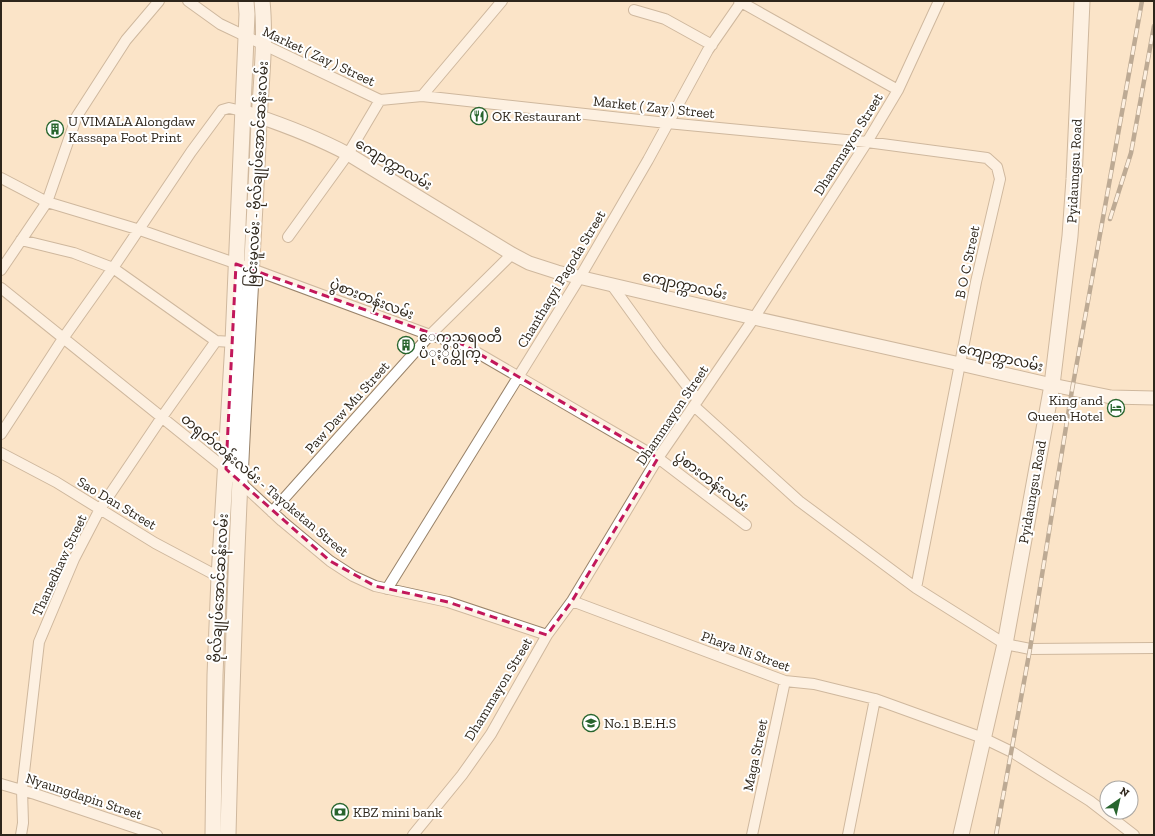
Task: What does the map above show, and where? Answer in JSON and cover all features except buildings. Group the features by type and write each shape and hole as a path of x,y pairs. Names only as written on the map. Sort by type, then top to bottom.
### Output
{"highway":[{"name":"မြင်းမူလမ်း - ဗိုလ်ချုပ်အောင်ဆန်းလမ်း","path":"233,342 246,37 246,1"},
{"name":"မြင်းမူလမ်း - ဗိုလ်ချုပ်အောင်ဆန်းလမ်း","path":"247,347 260,117 264,20 262,1"},
{"name":"Pyidaungsu Road","path":"961,835 989,717 1004,644 1052,385 1070,236 1075,172 1082,1"},
{"name":"ဗိုလ်ချုပ်အောင်ဆန်းလမ်း","path":"213,835 215,675 219,577 233,342"},
{"name":"ဗိုလ်ချုပ်အောင်ဆန်းလမ်း","path":"228,835 232,675 247,347"}],"main road":[{"name":"ကျောက္ကာလမ်း","path":"242,111 302,132 348,154 528,263 557,272 754,318 1052,385 1111,397 1154,398"}],"street":[{"path":"1,270 47,202 77,116 126,40 159,1"},
{"name":"Market ( Zay ) Street","path":"188,1 220,24 380,100 422,96 667,123 867,142 987,158 996,167"},
{"path":"422,96 502,1"},
{"name":"Dhammayon Street","path":"413,835 462,775 491,734 547,635 572,601 658,458 754,318 867,142 898,90 939,1"},
{"path":"741,2 898,90"},
{"name":"Chanthagyi Pagoda Street","path":"387,589 580,277 648,160 667,123 712,45 741,2"},
{"path":"634,10 665,18 712,45"},
{"path":"288,238 348,154 380,100"},
{"path":"1,434 64,338 140,230 191,152 222,110 229,108 242,111"},
{"name":"B O C Street","path":"916,588 976,282 1000,179 996,167"},
{"name":"ပွဲစားတန်းလမ်း","path":"1,178 47,202 140,230 252,269 430,335 464,345 658,458 746,525"},
{"path":"21,240 74,253 114,268 216,341 233,342"},
{"name":"Paw Daw Mu Street","path":"272,512 430,335 512,254"},
{"path":"611,284 696,403 799,501 916,588 1004,644 1030,649 1154,648"},
{"name":"တရုတ်တန်းလမ်း - Tayoketan Street","path":"1,288 226,469 272,512 330,561 353,576 375,586 448,602 547,635"},
{"name":"Thanedhaw Street","path":"21,835 24,823 22,790 39,642 74,559 100,509 162,417 216,341"},
{"name":"Sao Dan Street","path":"1,453 56,482 155,542 219,577"},
{"name":"Phaya Ni Street","path":"572,601 785,681 814,684 874,699 983,738 1012,752 1090,800 1134,835"},
{"name":"Maga Street","path":"752,835 785,681"},
{"path":"848,835 874,699"},
{"name":"Nyaungdapin Street","path":"1,784 157,835"}],"highlighted area":[{"path":"236,264 464,345 658,458 572,601 547,635 448,602 375,586 330,561 226,469"}],"railway":[{"path":"996,835 1030,649 1072,390 1142,1"},
{"path":"1110,219 1131,153 1154,26"}],"place":[{"name":"OK Restaurant","path":"479,116"},
{"name":"U VIMALA Alongdaw Kassapa Foot Print","path":"55,129"},
{"name":"ေကသရ၀တီ ပံုႏွိပ္တိုက္","path":"406,345"},
{"name":"King and Queen Hotel","path":"1116,408"},
{"name":"No.1 B.E.H.S","path":"591,723"},
{"name":"KBZ mini bank","path":"340,812"}]}
